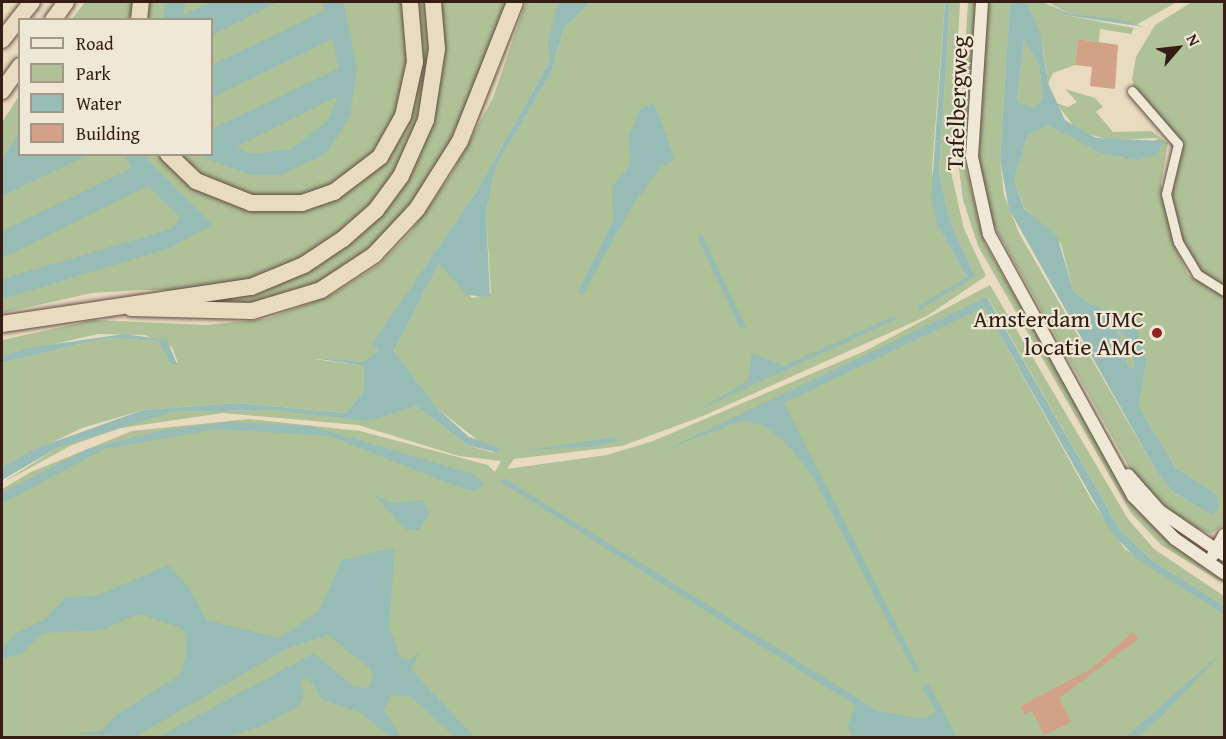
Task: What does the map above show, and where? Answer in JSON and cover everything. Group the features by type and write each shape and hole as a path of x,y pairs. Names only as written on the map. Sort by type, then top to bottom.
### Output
{"highway":[{"path":"19,18 30,2"},
{"path":"54,18 66,2"},
{"path":"139,18 141,2"},
{"path":"170,156 196,181 251,203 302,203 334,192 380,157 403,116 415,62 410,2"},
{"path":"2,324 97,306 251,287 304,265 376,210 401,176 426,120 437,49 433,2"},
{"path":"97,306 212,314 252,311 321,290 374,255 417,209 460,141 515,2"},
{"path":"2,40 18,20"},
{"path":"2,91 18,69"}],"street":[{"name":"Tafelbergweg","path":"982,2 972,157 980,208 996,248 1145,513 1224,573"},
{"path":"1132,91 1178,144 1166,194 1178,242 1197,274 1224,291"},
{"name":"Tafelbergweg","path":"1116,460 1160,511 1220,552"},
{"path":"1210,561 1220,552 1224,535"}],"green space":[{"path":"85,2 511,2 463,129 395,230 314,289 213,311 180,290 140,290 92,293 2,313 2,122 18,98 18,156 213,156 213,18 73,18"},
{"path":"526,2 558,2 550,61 476,192 372,344 378,350 365,362 313,359 364,366 363,391 346,413 237,403 143,410 82,428 2,467 2,363 106,338 158,341 170,362 178,363 172,347 145,335 98,334 2,356 2,340 94,320 206,325 266,319 330,296 380,264 410,233 451,175 493,98"},
{"path":"591,2 945,2 932,169 938,227 967,277 975,276 950,221 939,173 950,2 960,2 951,172 964,229 986,276 927,316 703,416 622,446 514,459 507,469 607,455 653,441 865,351 990,285 1128,519 1154,549 1224,596 1224,606 1152,560 1121,531 990,301 987,297 981,301 1092,501 1125,549 1224,615 1224,737 2,737 2,489 31,472 132,431 249,419 360,431 488,465 495,472 501,461 459,456 358,425 223,413 121,428 72,445 2,483 59,447 142,418 172,412 271,410 376,419 389,410 416,406 467,445 494,453 438,409 394,351 439,264 472,298 491,293 486,212 496,166 551,73 564,28"},
{"path":"968,2 976,2 966,169 985,244 1138,511 1169,541 1224,579 1223,583 1161,545 1131,513 978,246 963,200 958,161"},
{"path":"988,2 1010,2 1000,160 1004,195 1019,233 1158,474 1173,492 1212,515 1216,494 1176,468 1139,407 1147,360 1135,325 1085,301 1073,290 1061,244 1024,207 1014,180 1028,135 1048,124 1102,154 1125,158 1159,138 1109,140 1078,131 1056,103 1068,107 1077,102 1065,89 1095,98 1103,107 1096,112 1113,132 1151,131 1168,143 1161,184 1174,243 1188,275 1224,296 1224,524 1211,534 1180,522 1138,483 987,213 977,156"},
{"path":"1027,2 1043,2 1065,15 1134,28 1131,34 1100,29 1099,42 1078,39 1075,65 1053,73 1048,83 1043,48"},
{"path":"1048,2 1177,2 1136,25 1069,14"},
{"path":"1192,2 1224,2 1224,287 1203,275 1180,235 1169,184 1183,145 1134,88 1132,79 1136,57 1155,25"},
{"path":"1024,40 1039,65 1043,97 1034,108 1017,101"},
{"path":"1118,330 1132,344 1134,369 1128,366"}],"water":[{"path":"165,2 186,2 183,15 211,2 278,2 213,34 213,18 163,18"},
{"path":"322,2 343,2 357,68 350,116 325,154 281,175 253,175 209,160 203,156 213,156 213,129 339,68 332,39 213,98 213,65 324,11","holes":["338,96 328,120 291,149 252,154 236,147"]},
{"path":"558,2 591,2 564,28 551,73 496,166 486,212 490,297 467,295 439,264 394,351 438,409 469,437 498,447 499,453 467,445 416,406 370,421 271,410 172,412 59,447 2,480 2,467 37,448 143,410 237,403 346,413 363,391 364,366 313,358 364,362 378,350 371,345 476,192 550,61 548,43"},
{"path":"945,2 950,2 939,173 950,221 975,276 920,310 918,306 967,277 938,227 931,199"},
{"path":"1010,2 1027,2 1040,32 1048,83 1065,120 1096,138 1163,141 1157,155 1137,160 1102,154 1048,125 1028,135 1014,180 1024,208 1057,236 1073,290 1085,301 1135,324 1147,360 1139,407 1176,468 1216,494 1219,507 1212,515 1173,492 1158,474 1009,209 1000,160","holes":["1024,40 1039,65 1043,97 1034,108 1017,101","1118,330 1132,344 1134,369 1128,366"]},
{"path":"1043,2 1069,14 1117,19 1144,27 1065,15"},
{"path":"654,103 675,159 660,168 630,210 582,296 578,291 613,221 612,187 630,165 629,135 640,109"},
{"path":"18,135 18,156 86,156 2,196 2,159"},
{"path":"126,156 144,156 213,225 167,249 2,299 2,279 171,229 181,218 148,186 2,258 2,231 132,168"},
{"path":"702,234 746,327 741,329 697,237"},
{"path":"987,297 1121,531 1152,560 1224,606 1224,615 1136,558 1112,533 984,307 784,403 920,671 915,673 811,474 786,443 764,426 742,420 663,451"},
{"path":"894,316 897,319 696,411 748,381 752,353 784,366"},
{"path":"124,334 167,340 177,364 171,364 158,341 106,338 2,363 2,356 28,348"},
{"path":"229,422 311,426 474,474 485,485 475,491 453,485 330,436 217,429 104,449 2,504 2,493 87,449 163,430"},
{"path":"616,437 617,441 596,446 519,451"},
{"path":"504,478 878,711 924,719 936,712 922,687 928,683 957,737 852,737 848,726 855,705 501,482"},
{"path":"373,494 392,503 424,500 429,515 419,530 406,530"},
{"path":"395,547 389,626 401,658 408,661 420,652 411,669 474,737 455,737 411,697 391,695 384,710 401,737 389,737 363,714 323,700 308,678 300,681 304,694 300,705 262,726 226,737 158,737 314,653 352,685 368,689 373,677 369,668 328,635 288,648 135,737 74,733 101,731 116,715 180,675 186,655 186,634 179,627 138,614 102,630 43,633 22,653 2,659 2,648 16,633 45,619 66,597 96,596 168,565 188,586 206,620 279,638 318,612 342,560"},
{"path":"1224,650 1159,719 1136,737 1126,737"}],"building":[{"path":"1078,39 1118,45 1115,89 1090,86 1092,67 1075,65"},
{"path":"1133,632 1138,639 1059,698 1071,722 1044,735 1032,711 1024,714 1021,706 1091,669"}],"place":[{"name":"Amsterdam UMC locatie AMC","path":"1157,333"}]}
